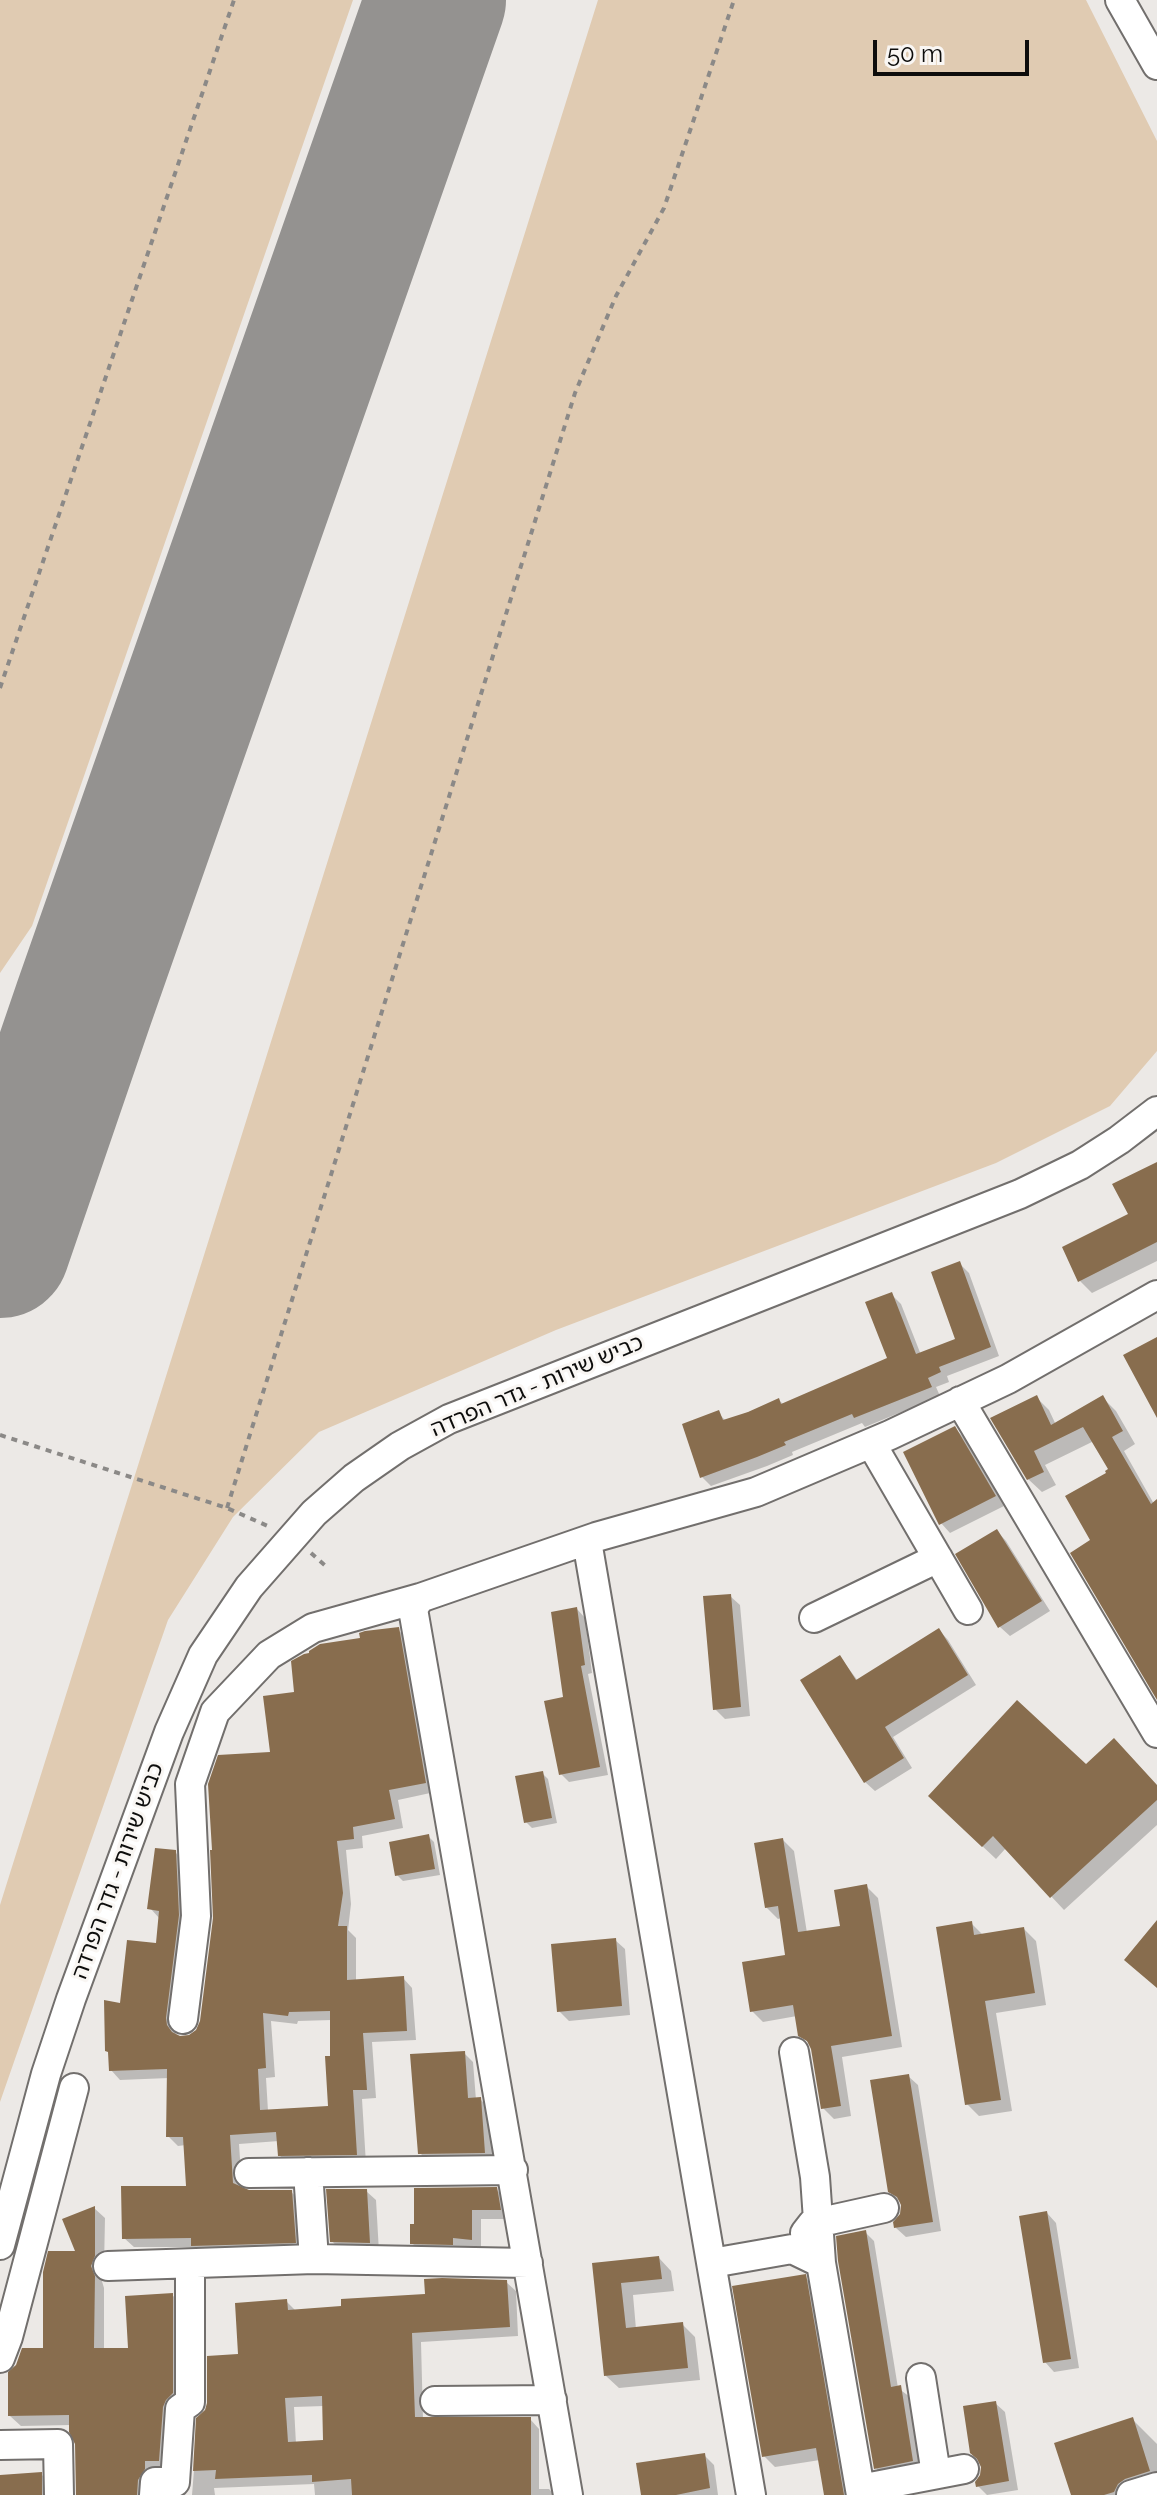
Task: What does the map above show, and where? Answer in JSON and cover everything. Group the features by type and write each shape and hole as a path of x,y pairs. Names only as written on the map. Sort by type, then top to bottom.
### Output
{"street":[{"path":"1120,0 1157,65"},
{"name":"כביש שירות - גדר הפרדה","path":"0,2245 46,2074 169,1732 203,1655 249,1587 314,1513 354,1478 400,1446 449,1419 1020,1194 1080,1165 1157,1111"},
{"path":"183,2019 196,1916 190,1784 215,1712 269,1655 313,1628 420,1598 587,1541 756,1492 1008,1379 1157,1295"},
{"path":"960,1401 1149,1700 1157,1733"},
{"path":"871,1443 968,1610"},
{"path":"587,1541 751,2495"},
{"path":"814,1618 938,1558"},
{"path":"420,1598 413,1609 416,1630 568,2495"},
{"path":"794,2052 815,2177 821,2263 860,2492 964,2469"},
{"path":"0,2358 74,2088"},
{"path":"249,2173 513,2170"},
{"path":"308,2172 314,2259"},
{"path":"792,2249 812,2224 884,2208"},
{"path":"712,2263 792,2249 821,2263"},
{"path":"108,2266 314,2259 528,2263"},
{"path":"154,2495 155,2482 175,2482 180,2409 190,2402 190,2264"},
{"path":"921,2378 936,2474"},
{"path":"435,2401 552,2400"},
{"path":"0,2445 58,2444 59,2495"},
{"path":"1131,2495 1157,2487"}],"path":[{"path":"0,688 234,0"},
{"path":"227,1508 575,393 616,296 664,208 734,0"},
{"path":"0,1435 227,1508 292,1537 328,1568"}],"shaded area":[{"path":"0,0 353,0 32,926 0,973"},
{"path":"598,0 1086,0 1157,141 1157,1051 1110,1106 996,1163 556,1330 319,1432 233,1517 168,1620 0,2102 0,1905"}],"building":[{"path":"1157,1162 1157,1242 1078,1282 1062,1247 1128,1214 1112,1184"},
{"path":"960,1261 991,1347 939,1367 941,1372 928,1378 932,1387 854,1418 852,1414 784,1442 786,1445 700,1478 682,1424 719,1410 723,1420 779,1398 781,1404 887,1358 865,1302 892,1292 916,1354 955,1339 931,1272"},
{"path":"1157,1337 1157,1418 1123,1355"},
{"path":"1037,1395 1051,1425 1103,1395 1123,1431 1112,1437 1151,1504 1157,1499 1157,1700 1070,1553 1090,1540 1065,1496 1108,1469 1083,1427 1034,1451 1044,1472 1027,1480 990,1418"},
{"path":"955,1426 996,1496 939,1525 903,1452"},
{"path":"997,1529 1042,1601 998,1628 955,1554"},
{"path":"731,1594 741,1707 713,1710 703,1596"},
{"path":"577,1607 585,1665 581,1666 600,1767 559,1775 544,1701 563,1697 551,1612"},
{"path":"399,1627 426,1783 389,1790 395,1819 353,1827 354,1839 337,1841 343,1893 338,1926 347,1926 347,1980 404,1976 407,2031 363,2033 367,2090 353,2090 357,2155 278,2156 276,2132 230,2135 233,2183 249,2190 292,2190 296,2243 191,2246 191,2238 122,2239 121,2186 186,2186 183,2137 166,2137 167,2069 109,2071 108,2052 105,2051 104,2000 120,2003 127,1940 156,1943 159,1911 147,1909 155,1848 176,1850 179,1915 166,2018 172,2032 180,2036 189,2035 196,2030 200,2021 213,1918 208,1784 218,1755 270,1752 263,1696 294,1692 291,1661 320,1644 360,1638 359,1633","holes":["330,2011 330,2056 325,2056 328,2106 260,2110 258,2069 266,2068 263,2013 288,2016 289,2012"]},
{"path":"939,1628 968,1675 885,1727 904,1758 864,1783 800,1680 840,1655 856,1680"},
{"path":"1017,1700 1086,1764 1114,1738 1157,1785 1157,1800 1050,1898 993,1836 982,1847 928,1796"},
{"path":"543,1771 552,1818 524,1823 515,1776"},
{"path":"429,1834 435,1869 395,1876 389,1842"},
{"path":"783,1838 798,1932 840,1926 834,1890 867,1884 892,2036 831,2046 841,2106 821,2109 811,2049 807,2041 798,2036 793,2005 750,2012 742,1962 785,1955 778,1906 765,1908 754,1843"},
{"path":"1157,1920 1157,1988 1124,1960"},
{"path":"972,1921 974,1935 1024,1927 1035,1993 985,2001 1001,2100 965,2105 936,1927"},
{"path":"616,1938 622,2006 557,2012 551,1944"},
{"path":"465,2051 468,2098 481,2097 485,2153 418,2154 410,2054"},
{"path":"909,2074 933,2222 894,2228 893,2222 900,2214 901,2205 897,2197 888,2192 870,2080"},
{"path":"497,2187 501,2210 472,2210 472,2240 453,2238 453,2245 410,2244 410,2224 414,2224 414,2188"},
{"path":"326,2189 367,2189 370,2243 330,2242"},
{"path":"95,2206 95,2256 91,2266 95,2276 94,2348 128,2348 125,2296 173,2293 173,2393 163,2407 159,2461 145,2461 145,2469 138,2480 137,2495 76,2495 75,2444 69,2432 69,2415 8,2416 8,2372 16,2365 22,2348 43,2348 43,2272 48,2251 75,2251 62,2219"},
{"path":"1047,2211 1071,2359 1043,2363 1019,2216"},
{"path":"866,2230 891,2387 901,2385 913,2461 874,2469 836,2236"},
{"path":"659,2256 662,2279 621,2283 626,2328 683,2322 688,2368 604,2376 592,2263"},
{"path":"806,2274 844,2495 824,2495 816,2448 762,2457 732,2286"},
{"path":"424,2279 507,2280 510,2327 412,2333 415,2417 531,2417 531,2495 352,2495 351,2479 312,2482 312,2475 215,2479 216,2470 193,2471 196,2418 205,2410 207,2403 207,2356 238,2354 235,2303 287,2299 288,2310 341,2306 341,2299 425,2294","holes":["322,2396 323,2440 288,2442 285,2398"]},
{"path":"996,2401 1009,2481 976,2487 981,2467 970,2453 963,2406"},
{"path":"1133,2417 1150,2471 1125,2479 1114,2492 1071,2495 1054,2443"},
{"path":"705,2453 710,2488 676,2495 641,2495 636,2463"},
{"path":"42,2472 42,2495 0,2495 0,2475"}],"taxiway":[{"path":"0,1069 84,1003"}],"runway":[{"path":"0,1248 436,0"}]}
